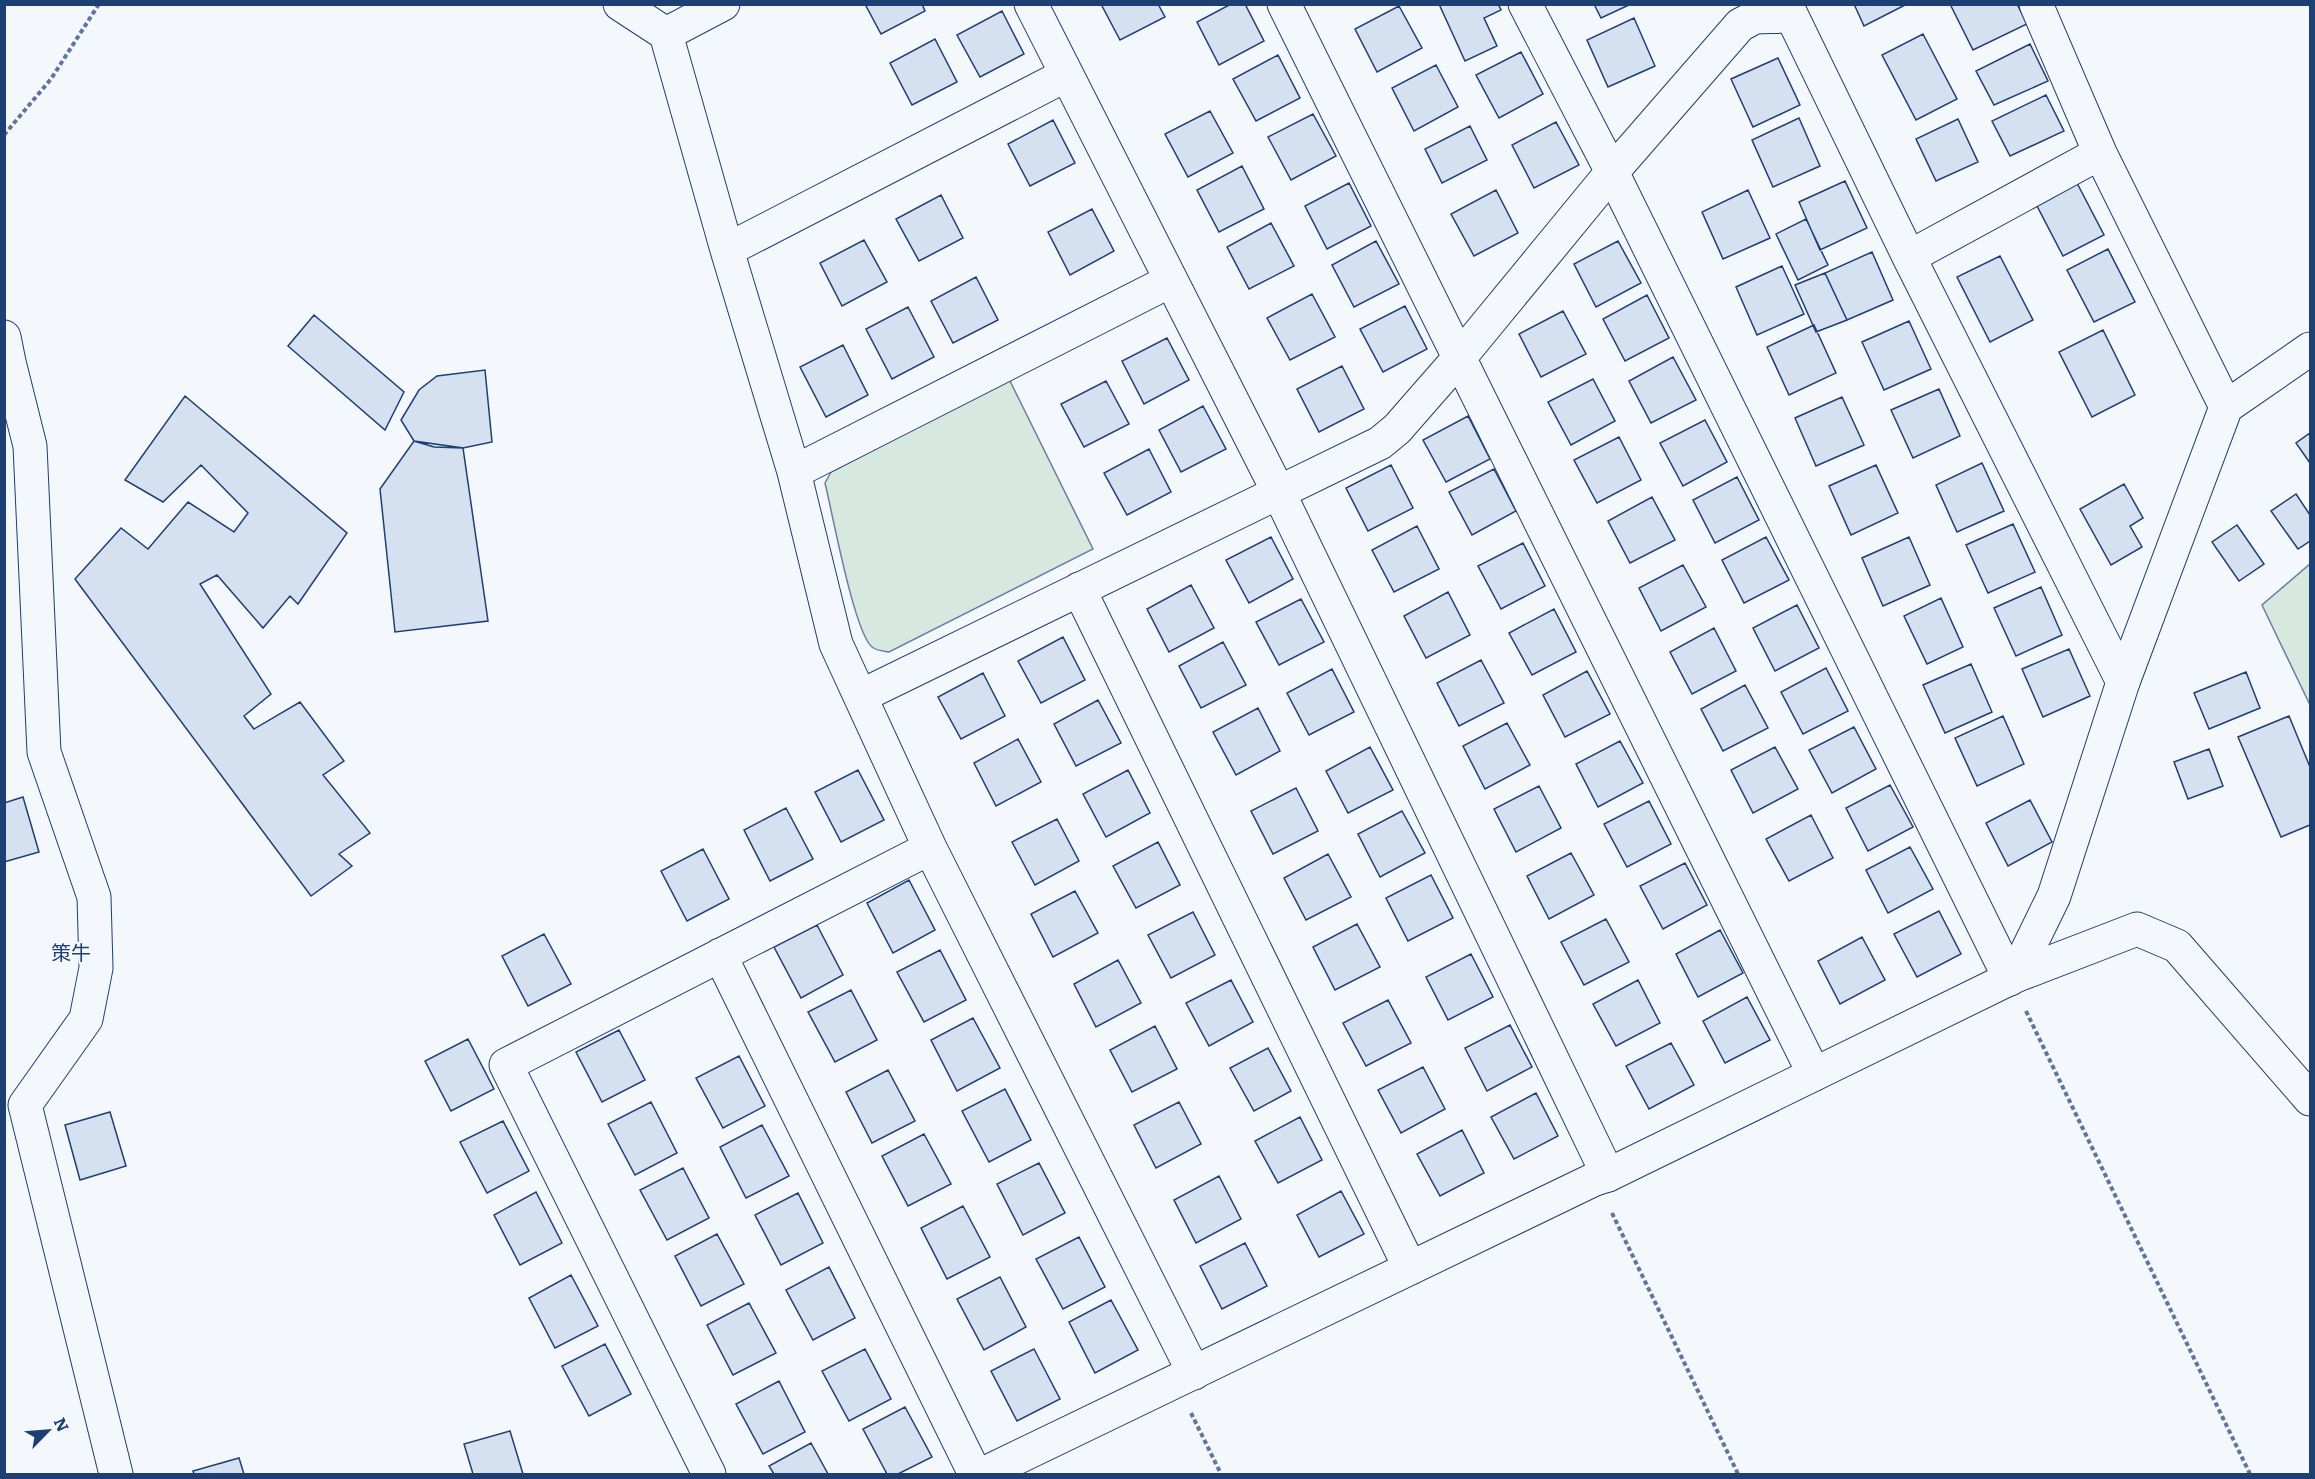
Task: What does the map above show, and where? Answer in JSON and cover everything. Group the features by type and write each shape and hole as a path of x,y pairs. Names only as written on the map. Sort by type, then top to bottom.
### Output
{"street":[{"path":"620,4 666,34 727,250 794,472 836,644 930,848 1185,1378"},
{"path":"666,34 723,4"},
{"path":"1031,4 1278,491 1602,1177"},
{"path":"1284,4 1814,1074"},
{"path":"1525,4 1612,172 2013,978"},
{"path":"2042,7 2100,153 2226,407"},
{"path":"861,696 1380,443 1397,429 1460,357 1612,172 1740,25 1755,17 1789,10 1909,257 2124,682"},
{"path":"727,250 1066,75"},
{"path":"1909,257 2100,153"},
{"path":"794,472 1170,281"},
{"path":"2013,978 2054,896 2124,682 2226,407 2310,349"},
{"path":"6,354 30,446 44,752 94,897 96,968 86,1019 25,1105 116,1474"},
{"path":"1079,588 1410,1268"},
{"path":"709,1474 506,1065 930,848"},
{"path":"983,1474 2013,978 2137,929 2177,946 2310,1099"},
{"path":"720,955 975,1474"}],"path":[{"path":"4,135 51,79 99,4"},
{"path":"2013,978 2250,1474"},
{"path":"1602,1177 1738,1474"},
{"path":"1185,1378 1221,1474"}],"shaded area":[{"path":"1009,379 1093,549 889,652 872,647 865,637 851,596 825,483 831,472"},
{"path":"2310,564 2310,705 2262,605"}],"building":[{"path":"865,4 922,4 925,11 881,34"},
{"path":"1101,4 1158,4 1165,17 1120,40"},
{"path":"1231,4 1245,4 1264,41 1219,65 1197,22"},
{"path":"1439,4 1498,4 1501,10 1484,18 1497,46 1465,61"},
{"path":"1594,4 1631,4 1601,18"},
{"path":"1854,4 1907,4 1864,26"},
{"path":"1954,4 2017,4 2027,24 1973,50 1951,6"},
{"path":"1399,6 1422,48 1377,72 1355,29"},
{"path":"1002,11 1024,54 980,77 957,35"},
{"path":"1634,18 1655,66 1608,87 1587,40"},
{"path":"1923,34 1957,99 1916,120 1882,55"},
{"path":"935,39 957,82 912,105 890,63"},
{"path":"2030,44 2048,81 1994,105 1976,71"},
{"path":"1521,52 1543,94 1499,118 1476,75"},
{"path":"1278,55 1300,98 1256,121 1233,79"},
{"path":"1778,58 1800,105 1753,127 1731,79"},
{"path":"1436,65 1458,107 1414,131 1392,88"},
{"path":"2046,95 2064,131 2010,156 1992,121"},
{"path":"1210,111 1233,153 1188,177 1165,134"},
{"path":"1313,114 1336,156 1291,180 1268,137"},
{"path":"1799,118 1820,166 1773,187 1752,140"},
{"path":"1958,119 1978,162 1936,181 1916,139"},
{"path":"1053,120 1075,163 1030,186 1008,144"},
{"path":"1556,122 1579,165 1534,188 1512,145"},
{"path":"1470,126 1487,160 1442,183 1425,149"},
{"path":"1242,166 1264,209 1219,232 1197,190"},
{"path":"1845,181 1867,228 1820,250 1799,202"},
{"path":"1349,183 1371,226 1327,249 1305,206"},
{"path":"2077,183 2104,235 2063,256 2036,204"},
{"path":"1496,190 1518,233 1474,256 1451,214"},
{"path":"1748,190 1770,238 1723,259 1702,212"},
{"path":"941,195 963,238 919,261 896,219"},
{"path":"1092,209 1114,251 1070,275 1048,232"},
{"path":"1806,219 1828,265 1798,280 1776,234"},
{"path":"1271,223 1294,266 1249,289 1227,247"},
{"path":"864,240 887,282 842,306 820,263"},
{"path":"1376,241 1399,284 1354,307 1332,265"},
{"path":"1618,241 1641,283 1596,307 1574,264"},
{"path":"2108,249 2135,302 2094,322 2067,270"},
{"path":"1872,252 1893,300 1847,320 1825,273"},
{"path":"2000,256 2033,320 1990,342 1957,277"},
{"path":"1782,266 1804,314 1757,335 1736,287"},
{"path":"1825,273 1847,320 1816,332 1795,285"},
{"path":"976,277 998,320 953,343 931,301"},
{"path":"1312,294 1335,337 1290,360 1267,318"},
{"path":"1647,295 1669,338 1625,361 1603,319"},
{"path":"1405,306 1427,349 1383,372 1360,329"},
{"path":"908,307 934,357 892,379 866,329"},
{"path":"1563,311 1586,354 1541,377 1519,334"},
{"path":"314,315 404,392 385,430 288,346"},
{"path":"1909,321 1931,369 1884,390 1862,342"},
{"path":"1814,325 1836,373 1789,395 1767,347"},
{"path":"2103,330 2135,395 2092,417 2059,352"},
{"path":"1167,338 1189,380 1144,404 1122,361"},
{"path":"843,345 868,395 826,417 800,367"},
{"path":"1673,357 1696,400 1651,423 1629,381"},
{"path":"1342,366 1364,409 1319,432 1297,389"},
{"path":"485,370 492,442 463,448 434,447 414,441 401,420 419,390 437,376"},
{"path":"1593,379 1615,421 1571,445 1548,402"},
{"path":"1106,381 1129,424 1084,447 1061,404"},
{"path":"1939,389 1960,436 1913,458 1891,410"},
{"path":"185,396 347,533 298,604 290,596 263,628 217,575 200,584 271,694 244,716 254,729 300,702 344,761 323,775 370,833 339,854 352,866 311,896 75,579 121,528 148,549 188,502 234,532 248,513 201,465 163,502 125,480"},
{"path":"1842,397 1864,445 1816,466 1795,418"},
{"path":"1203,406 1226,449 1181,472 1159,430"},
{"path":"1468,416 1490,459 1446,482 1423,440"},
{"path":"1705,420 1727,462 1683,486 1660,443"},
{"path":"2310,433 2310,463 2296,443"},
{"path":"1619,437 1641,480 1597,503 1574,460"},
{"path":"414,441 463,448 488,621 395,632 380,489"},
{"path":"1149,449 1171,492 1127,515 1104,473"},
{"path":"1982,463 2004,511 1957,532 1936,485"},
{"path":"1391,465 1413,508 1368,531 1346,488"},
{"path":"1876,465 1898,513 1851,535 1829,486"},
{"path":"1494,469 1516,511 1472,535 1449,492"},
{"path":"1737,477 1759,520 1715,543 1693,500"},
{"path":"2124,484 2143,518 2130,526 2142,547 2111,565 2080,509"},
{"path":"2296,494 2310,515 2310,541 2298,549 2271,511"},
{"path":"1652,497 1675,540 1630,563 1608,521"},
{"path":"2013,524 2035,572 1988,593 1966,545"},
{"path":"2237,525 2264,564 2239,581 2212,542"},
{"path":"1417,526 1439,569 1394,592 1372,550"},
{"path":"1271,537 1293,579 1249,603 1226,560"},
{"path":"1766,537 1789,580 1744,603 1722,560"},
{"path":"1909,537 1930,585 1883,606 1862,558"},
{"path":"1523,543 1545,586 1501,609 1478,566"},
{"path":"1683,565 1706,607 1661,631 1639,588"},
{"path":"1191,585 1214,628 1169,652 1147,609"},
{"path":"2041,587 2062,635 2016,656 1994,608"},
{"path":"1448,592 1470,635 1426,658 1404,616"},
{"path":"1941,598 1963,647 1927,664 1904,616"},
{"path":"1301,599 1324,642 1279,665 1256,622"},
{"path":"1797,605 1819,648 1775,671 1753,628"},
{"path":"1554,609 1576,652 1532,675 1509,633"},
{"path":"1714,628 1736,671 1692,694 1670,652"},
{"path":"1063,637 1085,680 1041,703 1018,661"},
{"path":"1223,642 1246,685 1201,708 1179,666"},
{"path":"2069,649 2090,696 2043,717 2022,669"},
{"path":"1481,660 1504,703 1459,726 1437,683"},
{"path":"1971,664 1992,712 1945,733 1923,685"},
{"path":"1826,668 1848,711 1803,734 1781,692"},
{"path":"1332,669 1354,712 1309,735 1287,693"},
{"path":"1587,671 1610,714 1565,737 1543,695"},
{"path":"2246,672 2260,708 2209,729 2194,693"},
{"path":"983,673 1005,716 961,739 938,697"},
{"path":"1745,685 1768,728 1723,751 1701,709"},
{"path":"1098,700 1121,743 1076,766 1054,724"},
{"path":"1258,708 1280,751 1236,775 1213,732"},
{"path":"2003,716 2024,764 1977,786 1955,738"},
{"path":"2289,716 2310,767 2310,825 2281,837 2238,737"},
{"path":"1507,723 1530,765 1485,789 1463,746"},
{"path":"1854,727 1876,769 1832,793 1809,750"},
{"path":"1018,739 1041,782 996,806 974,763"},
{"path":"1620,741 1643,783 1598,807 1576,764"},
{"path":"1370,747 1393,790 1348,813 1326,771"},
{"path":"1775,747 1798,789 1753,813 1731,770"},
{"path":"2209,749 2223,786 2188,799 2174,762"},
{"path":"858,770 884,820 841,842 815,792"},
{"path":"1128,770 1150,813 1106,837 1083,794"},
{"path":"1890,785 1913,827 1868,851 1846,808"},
{"path":"1539,786 1561,828 1516,852 1494,809"},
{"path":"1296,788 1318,831 1273,854 1251,811"},
{"path":"23,797 39,852 4,862 4,803"},
{"path":"2030,800 2052,842 2008,866 1986,823"},
{"path":"1649,801 1671,844 1627,867 1604,824"},
{"path":"786,808 813,859 770,881 744,830"},
{"path":"1402,811 1425,853 1380,877 1358,834"},
{"path":"1811,815 1833,858 1789,881 1766,839"},
{"path":"1057,819 1079,861 1035,885 1012,842"},
{"path":"1158,842 1180,885 1136,908 1113,866"},
{"path":"1910,847 1933,889 1888,913 1866,870"},
{"path":"703,849 729,899 687,921 661,871"},
{"path":"1571,853 1594,895 1549,919 1527,876"},
{"path":"1328,854 1351,897 1306,920 1284,878"},
{"path":"1685,863 1707,905 1663,929 1640,886"},
{"path":"1431,875 1453,918 1408,941 1386,898"},
{"path":"909,880 935,930 893,953 867,903"},
{"path":"1075,891 1098,933 1053,957 1031,914"},
{"path":"1939,911 1961,954 1917,977 1894,934"},
{"path":"1193,912 1215,955 1171,978 1148,935"},
{"path":"1606,919 1629,962 1584,985 1561,942"},
{"path":"1357,924 1380,967 1335,990 1313,947"},
{"path":"817,925 843,975 801,998 774,947"},
{"path":"1720,930 1743,973 1698,997 1676,954"},
{"path":"544,934 571,984 528,1006 502,956"},
{"path":"1862,937 1885,980 1840,1004 1818,961"},
{"path":"940,950 966,1000 924,1022 897,972"},
{"path":"1471,954 1493,997 1448,1020 1426,977"},
{"path":"1118,960 1141,1003 1096,1027 1074,984"},
{"path":"1231,980 1253,1022 1209,1046 1186,1003"},
{"path":"1638,980 1660,1023 1616,1046 1593,1004"},
{"path":"851,990 877,1040 835,1062 808,1012"},
{"path":"1747,997 1770,1040 1725,1063 1703,1021"},
{"path":"1388,1000 1411,1043 1366,1066 1343,1023"},
{"path":"973,1018 1000,1068 957,1091 931,1040"},
{"path":"1510,1025 1532,1067 1487,1091 1465,1048"},
{"path":"1155,1026 1177,1069 1132,1092 1110,1050"},
{"path":"619,1030 645,1080 602,1102 576,1052"},
{"path":"468,1039 494,1089 451,1111 425,1061"},
{"path":"1671,1043 1694,1085 1649,1109 1626,1066"},
{"path":"1268,1048 1291,1091 1254,1111 1230,1068"},
{"path":"739,1056 765,1106 723,1128 696,1078"},
{"path":"1423,1067 1445,1109 1401,1133 1378,1090"},
{"path":"888,1070 915,1121 872,1143 846,1092"},
{"path":"1005,1089 1031,1140 989,1162 962,1111"},
{"path":"1536,1093 1558,1136 1514,1159 1491,1117"},
{"path":"651,1102 677,1153 635,1175 608,1124"},
{"path":"1179,1102 1201,1144 1156,1168 1134,1125"},
{"path":"110,1112 126,1166 80,1180 65,1125"},
{"path":"1300,1117 1322,1160 1278,1183 1255,1141"},
{"path":"503,1121 529,1171 487,1193 460,1142"},
{"path":"762,1125 789,1176 746,1198 720,1147"},
{"path":"1462,1130 1484,1173 1440,1196 1417,1154"},
{"path":"924,1134 951,1184 908,1206 882,1156"},
{"path":"1039,1163 1065,1213 1023,1235 997,1184"},
{"path":"683,1168 709,1218 667,1240 640,1190"},
{"path":"1219,1176 1241,1219 1196,1243 1174,1200"},
{"path":"1341,1191 1364,1234 1319,1257 1297,1215"},
{"path":"536,1192 562,1243 520,1265 494,1215"},
{"path":"798,1193 823,1243 781,1265 755,1215"},
{"path":"963,1206 990,1257 947,1279 921,1228"},
{"path":"717,1234 744,1284 701,1306 675,1256"},
{"path":"1079,1237 1105,1287 1063,1309 1036,1259"},
{"path":"1245,1243 1267,1286 1222,1309 1200,1266"},
{"path":"829,1267 855,1318 813,1340 786,1290"},
{"path":"571,1275 598,1326 555,1348 529,1298"},
{"path":"1000,1277 1026,1327 984,1350 957,1299"},
{"path":"1111,1300 1138,1350 1095,1373 1069,1322"},
{"path":"749,1303 776,1353 733,1375 707,1325"},
{"path":"605,1344 631,1394 589,1416 562,1366"},
{"path":"865,1349 891,1399 849,1421 822,1371"},
{"path":"1034,1349 1060,1399 1017,1421 991,1371"},
{"path":"779,1381 805,1432 763,1454 736,1404"},
{"path":"905,1407 932,1457 898,1474 887,1474 863,1429"},
{"path":"510,1431 523,1474 473,1474 464,1444"},
{"path":"811,1443 828,1474 774,1474 769,1466"},
{"path":"239,1458 244,1474 194,1474 193,1471"}],"district":[{"name":"策牛","path":"71,953"}]}
